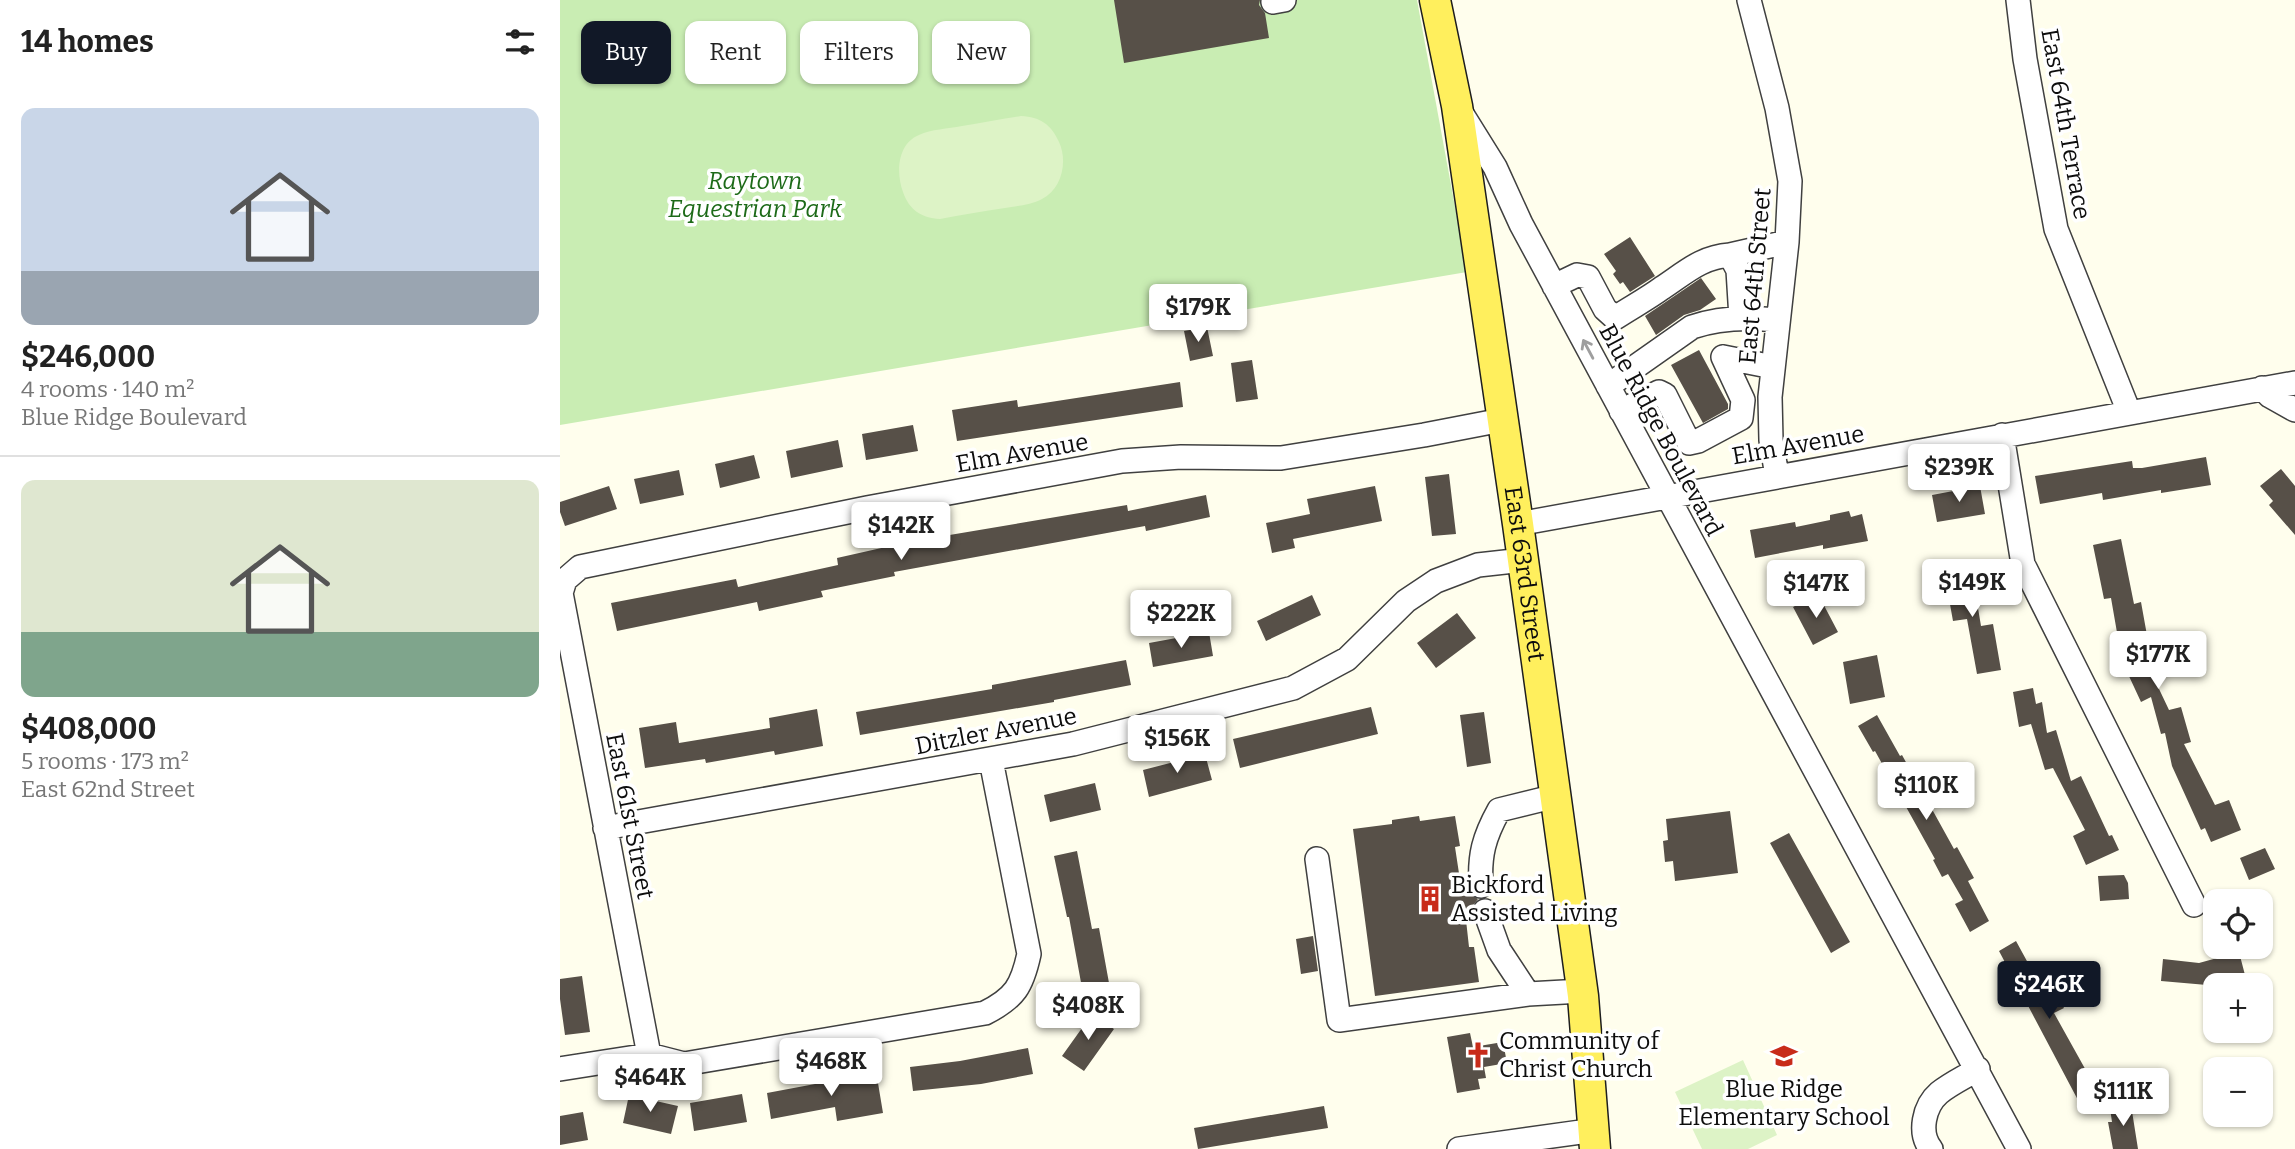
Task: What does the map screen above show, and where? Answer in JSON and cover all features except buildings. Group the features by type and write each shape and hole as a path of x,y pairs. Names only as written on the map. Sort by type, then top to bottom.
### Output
{"main road":[{"name":"East 63rd Street","path":"1435,0 1457,106 1518,524 1582,991 1595,1139"}],"street":[{"name":"East 64th Street","path":"1749,0 1777,108 1790,181 1787,242 1770,397 1770,440 1777,476"},
{"name":"East 64th Terrace","path":"2018,0 2025,59 2056,229 2129,412"},
{"name":"Blue Ridge Boulevard","path":"1457,106 1495,167 1521,224 1666,496 2019,1149"},
{"path":"1554,286 1577,275 1588,277 1605,309 1615,318 1663,288 1691,266 1715,256 1787,242"},
{"path":"1730,255 1738,270 1741,318"},
{"path":"1608,386 1692,327 1706,322 1741,318 1778,320"},
{"path":"1621,411 1659,392 1665,395 1689,443 1698,441 1741,418 1743,400 1723,357 1773,367"},
{"name":"Elm Avenue","path":"1518,524 2295,383"},
{"path":"2262,388 2270,396 2295,410"},
{"name":"Elm Avenue","path":"563,586 565,580 580,567 867,508 1122,461 1181,457 1280,458 1424,435 1502,419"},
{"path":"2002,435 2023,564 2194,905"},
{"name":"Ditzler Avenue","path":"606,828 1073,744 1293,688 1347,659 1406,601 1436,581 1478,565 1523,560"},
{"name":"East 61st Street","path":"563,586 561,593 649,1055"},
{"path":"560,1069 649,1055 684,1064 985,1013 1004,1004 1023,981 1029,954 990,760"},
{"path":"1481,886 1480,863 1486,833 1499,810 1556,796"},
{"path":"1317,859 1339,1020 1528,994 1582,991"},
{"path":"1485,911 1499,950 1528,994"},
{"path":"1931,1149 1924,1130 1925,1113 1938,1094 1978,1069"},
{"path":"1459,1149 1595,1139"}],"green space":[{"name":"Raytown Equestrian Park","path":"560,0 1417,0 1467,272 560,425"},
{"path":"1021,116 1034,118 1048,126 1062,149 1063,166 1059,182 1049,194 1029,204 940,219 922,215 909,204 901,184 899,168 902,152 912,139 934,130"},
{"path":"1743,1060 1777,1135 1748,1149 1702,1149 1675,1092"}],"place":[{"name":"Bickford Assisted Living","path":"1430,899"},
{"name":"Community of Christ Church","path":"1478,1055"},
{"name":"Blue Ridge Elementary School","path":"1784,1056"}]}
